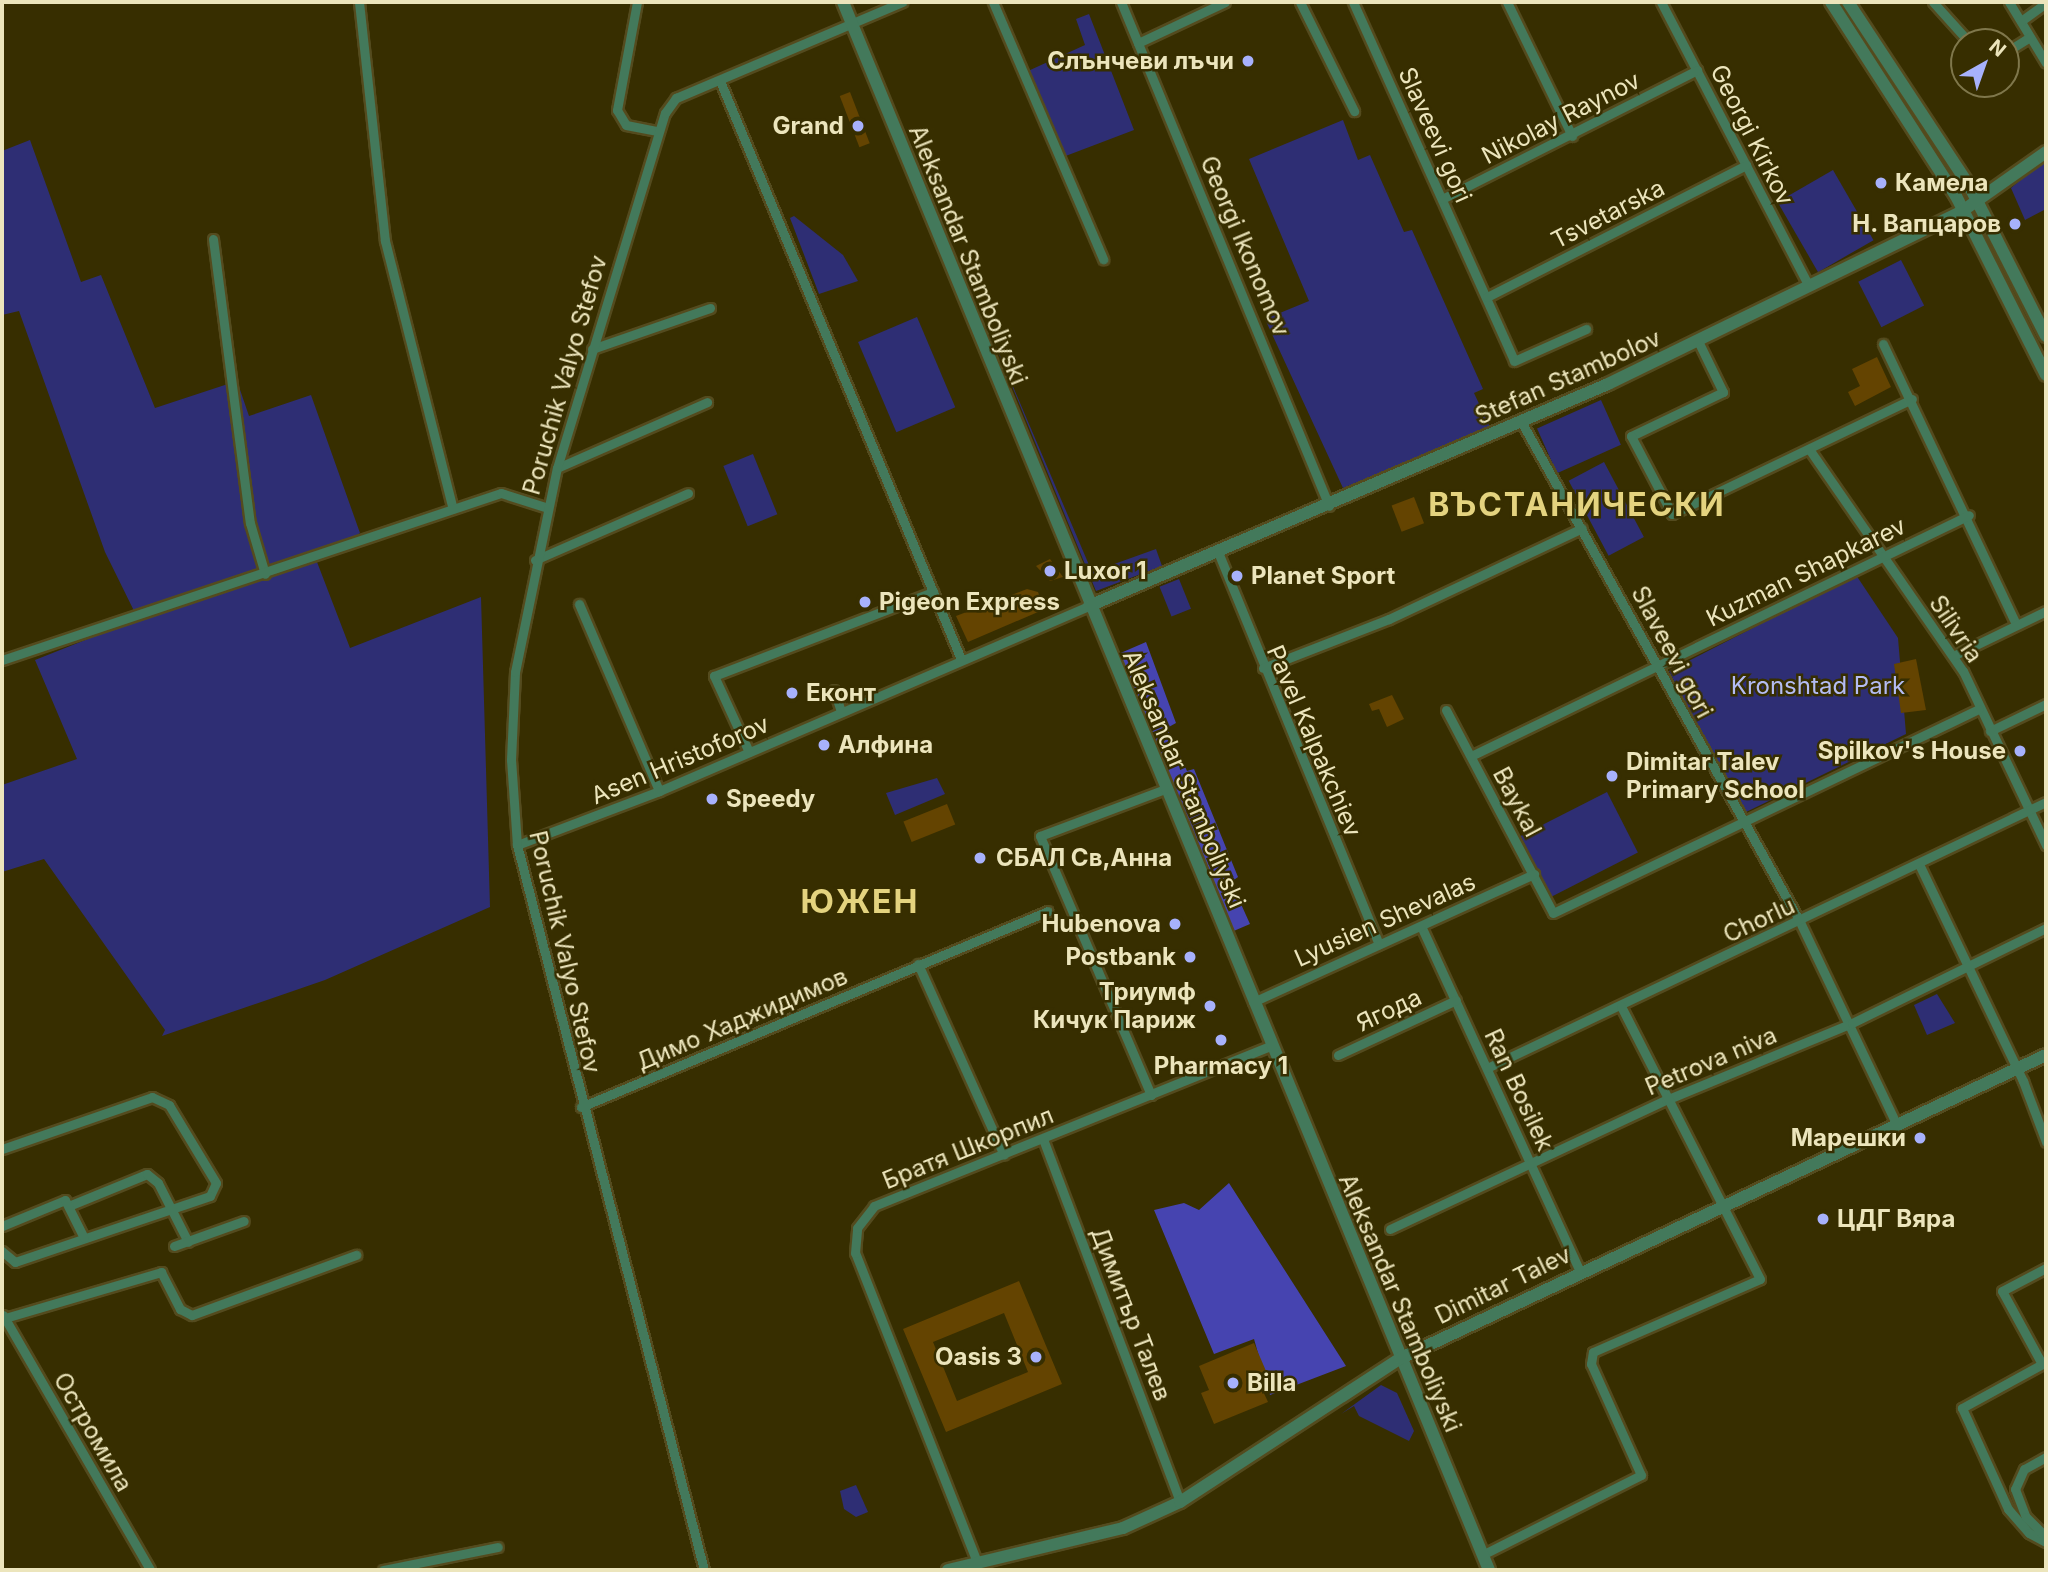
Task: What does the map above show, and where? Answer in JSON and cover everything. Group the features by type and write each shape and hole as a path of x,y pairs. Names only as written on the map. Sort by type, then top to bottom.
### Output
{"street":[{"path":"359,2 385,241 453,509"},
{"path":"637,2 617,110 626,125 657,131"},
{"name":"Aleksandar Stamboliyski","path":"843,2 1089,606 1489,1570"},
{"path":"902,2 720,81 961,659"},
{"path":"993,2 1102,259"},
{"name":"Georgi Ikonomov","path":"1121,2 1329,506"},
{"path":"1138,43 1225,2"},
{"path":"1300,2 1354,111"},
{"name":"Slaveevi gori","path":"1353,2 1514,361 1586,329"},
{"path":"1507,2 1572,136"},
{"name":"Georgi Kirkov","path":"1661,2 1809,286"},
{"path":"1831,2 1964,211 2046,375"},
{"path":"1848,2 1979,202 2046,336"},
{"path":"1933,2 1956,28"},
{"path":"2009,2 2046,63"},
{"path":"2021,20 2046,3"},
{"path":"2020,43 2030,37"},
{"name":"Nikolay Raynov","path":"1442,199 1572,136 1697,70"},
{"name":"Poruchik Valyo Stefov","path":"705,1570 581,1107 517,845 511,760 515,672 535,560 557,468 657,131 677,98 720,81"},
{"name":"Stefan Stambolov","path":"1089,606 1522,424 1698,341 1964,211 2046,152"},
{"name":"Tsvetarska","path":"1487,297 1746,165"},
{"path":"213,239 250,523 265,574"},
{"path":"592,349 710,308"},
{"path":"1698,341 1723,392 1631,436 1672,514 1912,399"},
{"path":"1883,344 1969,515 2017,624"},
{"path":"557,468 707,402"},
{"name":"Slaveevi gori","path":"1522,424 1660,663 1741,821 1800,922 1852,1023 1897,1125"},
{"name":"Silivria","path":"1809,449 1953,656 2046,845"},
{"path":"2,660 500,493 548,508"},
{"path":"535,560 688,493"},
{"name":"Kuzman Shapkarev","path":"1471,756 1969,515"},
{"path":"1263,668 1389,620 1582,528"},
{"name":"Pavel Kalpakchiev","path":"1218,552 1263,668 1379,943"},
{"path":"749,752 714,676 933,592"},
{"path":"579,604 659,791"},
{"name":"Asen Hristoforov","path":"517,845 532,844 659,791 1089,606"},
{"path":"1953,656 2046,611"},
{"path":"834,690 841,712"},
{"path":"1990,731 2046,704"},
{"path":"1741,821 1979,709"},
{"name":"Baykal","path":"1446,710 1553,913 1741,821"},
{"path":"1151,1095 1040,836 1166,789"},
{"name":"Chorlu","path":"1487,1068 1800,922 2046,802"},
{"path":"1919,864 2017,1068 2046,1142"},
{"name":"Lyusien Shevalas","path":"1253,1002 1534,873"},
{"name":"Димо Хаджидимов","path":"581,1107 1048,911"},
{"name":"Ran Bosilek","path":"1421,926 1580,1271"},
{"name":"Petrova niva","path":"1390,1229 1666,1100 1852,1023 2046,928"},
{"path":"918,964 1003,1155"},
{"name":"Ягода","path":"1338,1055 1456,1000"},
{"path":"1482,1555 1641,1475 1591,1364 1593,1352 1760,1279 1723,1204 1666,1100 1621,1006"},
{"name":"Братя Шкорпил","path":"977,1562 855,1253 857,1228 874,1206 1271,1046"},
{"name":"Dimitar Talev","path":"948,1570 1124,1528 1181,1502 1401,1358 1580,1271 2046,1055"},
{"path":"2,1149 152,1097 169,1105 216,1183 210,1196 15,1262 2,1251"},
{"name":"Димитър Талев","path":"1043,1139 1181,1502"},
{"path":"71,1205 138,1173 153,1178 173,1208 188,1242"},
{"path":"3,1222 59,1200 71,1205 84,1238"},
{"path":"174,1246 244,1220"},
{"path":"3,1316 161,1272 180,1309 192,1315 356,1255"},
{"path":"2046,1268 2002,1291 2044,1363 1962,1408 2008,1509 2029,1533 2046,1539"},
{"name":"Остромила","path":"3,1316 150,1570"},
{"path":"2046,1457 2024,1469 2015,1489 2026,1517 2046,1539"},
{"path":"383,1570 498,1547"}],"green space":[{"path":"1089,14 1134,130 1063,157 1028,71 1085,45 1076,19"},
{"path":"1343,120 1358,160 1370,155 1404,232 1412,230 1483,389 1474,393 1490,427 1343,488 1265,319 1309,301 1249,159"},
{"path":"30,140 81,282 101,275 155,408 237,381 249,416 311,395 360,533 317,562 350,648 481,597 490,907 325,980 162,1036 165,1030 44,859 2,872 2,785 77,759 35,660 138,619 105,552 19,311 2,315 2,151"},
{"path":"2046,158 2046,209 2025,220 2011,188"},
{"path":"1833,170 1874,240 1818,272 1778,202"},
{"path":"794,216 843,255 858,281 819,294 790,218"},
{"path":"1901,260 1924,305 1881,327 1858,282"},
{"path":"917,317 955,407 896,432 858,342"},
{"path":"989,330 1092,572 1156,549 1162,566 1096,591"},
{"path":"1601,400 1621,445 1557,473 1537,428"},
{"path":"753,454 777,514 748,526 723,466"},
{"path":"1604,462 1644,537 1609,556 1569,481"},
{"name":"Kronshtad Park","path":"1856,575 1898,638 1906,734 1742,814 1669,671"},
{"path":"1179,579 1191,609 1172,617 1160,587"},
{"path":"937,778 945,794 895,815 886,793"},
{"path":"1607,792 1638,853 1551,897 1521,836"},
{"path":"1937,994 1955,1023 1927,1035 1914,1005"},
{"path":"1381,1385 1397,1393 1414,1431 1409,1441 1359,1416 1354,1406 1341,1414"},
{"path":"856,1485 868,1512 856,1517 844,1509 840,1491"}],"shaded area":[{"path":"1146,642 1176,723 1167,728 1187,771 1194,769 1238,877 1231,882 1250,924 1229,933 1116,655"},
{"path":"1229,1183 1346,1366 1270,1395 1254,1339 1214,1354 1154,1210 1184,1203 1199,1210"}],"building":[{"name":"Grand","path":"850,92 870,143 859,147 840,96"},
{"path":"1877,357 1891,387 1855,406 1848,392 1860,386 1852,369"},
{"path":"1414,497 1424,523 1402,532 1392,506"},
{"name":"Luxor 1","path":"1050,559 1063,577 1050,581 1036,566"},
{"path":"1027,589 1038,592 1045,609 968,642 956,616"},
{"path":"1916,659 1926,710 1901,713 1894,664"},
{"path":"1392,695 1404,719 1387,727 1379,709 1372,711 1369,704"},
{"path":"947,804 955,824 912,842 903,822"},
{"name":"Oasis 3","path":"1019,1281 1062,1384 946,1432 903,1329","holes":["1004,1313 1028,1372 957,1401 933,1342"]},
{"name":"Billa","path":"1254,1343 1266,1371 1256,1376 1268,1402 1214,1424 1201,1393 1209,1390 1199,1366"}],"place":[{"name":"Слънчеви лъчи","path":"1248,61"},
{"name":"Grand","path":"858,126"},
{"name":"Камела","path":"1881,183"},
{"name":"Н. Вапцаров","path":"2015,224"},
{"name":"Luxor 1","path":"1050,571"},
{"name":"Planet Sport","path":"1237,576"},
{"name":"Pigeon Express","path":"865,602"},
{"name":"Еконт","path":"792,693"},
{"name":"Алфина","path":"824,745"},
{"name":"Spilkov's House","path":"2020,751"},
{"name":"Dimitar Talev Primary School","path":"1612,776"},
{"name":"Speedy","path":"712,799"},
{"name":"СБАЛ Св,Анна","path":"980,858"},
{"name":"Hubenova","path":"1175,924"},
{"name":"Postbank","path":"1190,957"},
{"name":"Триумф Кичук Париж","path":"1210,1006"},
{"name":"Pharmacy 1","path":"1221,1040"},
{"name":"Марешки","path":"1920,1138"},
{"name":"ЦДГ Вяра","path":"1823,1219"},
{"name":"Oasis 3","path":"1036,1357"},
{"name":"Billa","path":"1233,1383"}],"district":[{"name":"ВЪСТАНИЧЕСКИ","path":"1577,505"},
{"name":"ЮЖЕН","path":"860,902"}]}
